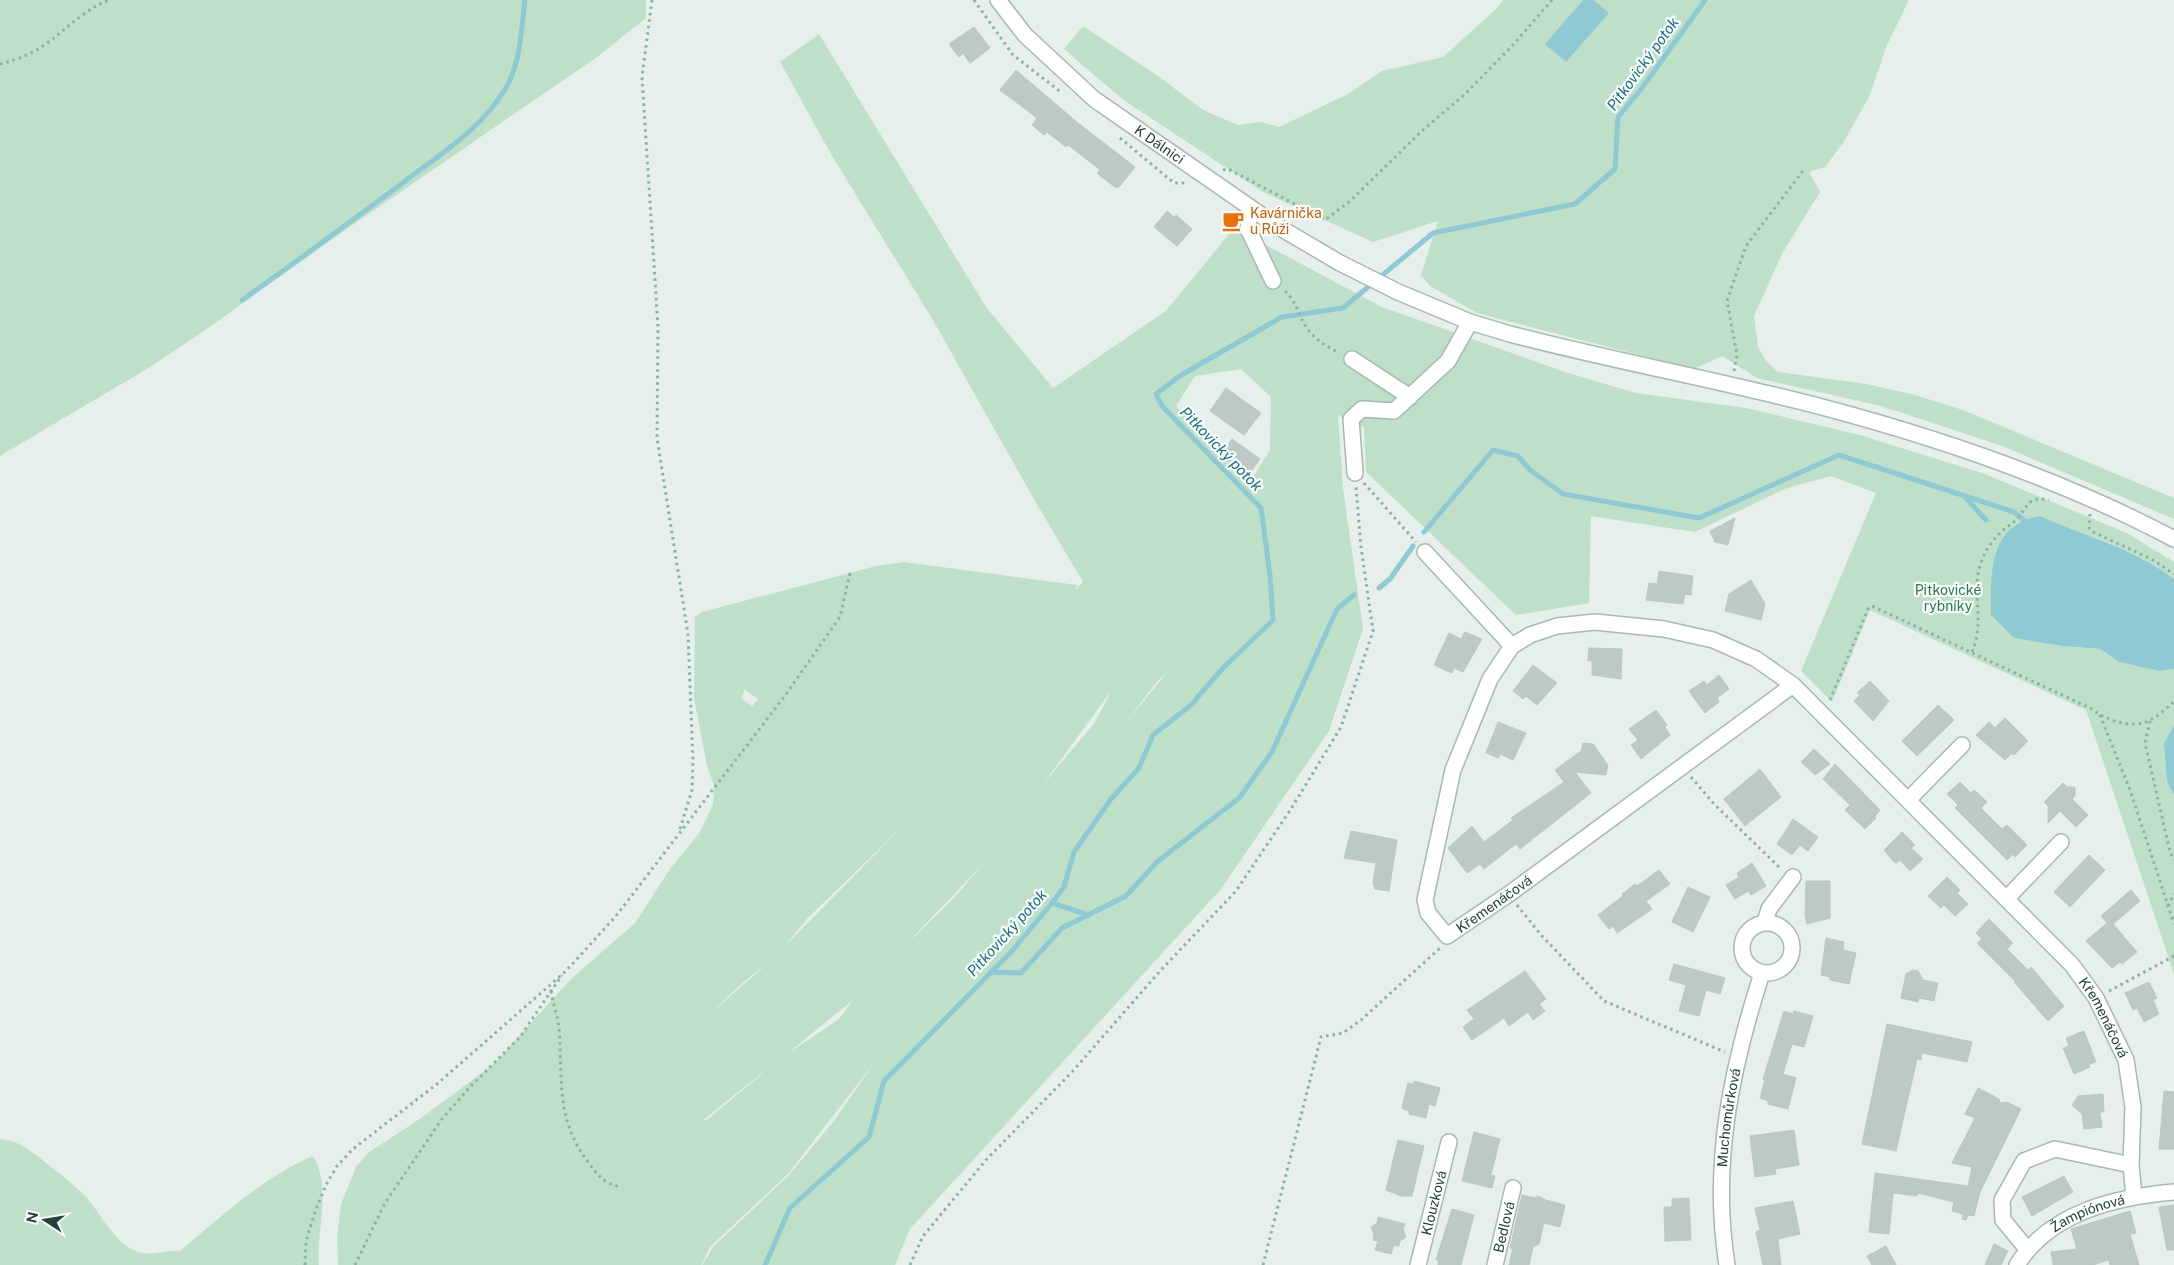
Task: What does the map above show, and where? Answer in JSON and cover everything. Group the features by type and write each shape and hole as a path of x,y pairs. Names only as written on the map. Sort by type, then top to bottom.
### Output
{"street":[{"name":"K Dálnici","path":"998,0 1031,41 1094,99 1255,211 1340,263 1398,292 1470,322 1563,348 1732,386 1876,422 1988,458 2097,501 2174,539"},
{"path":"1255,211 1248,221 1249,232 1273,281"},
{"path":"1355,473 1351,419 1362,409 1394,411 1448,361 1470,322"},
{"path":"1352,359 1410,397"},
{"path":"1425,552 1512,646"},
{"name":"Křemenáčová","path":"1793,685 1509,894 1447,936 1428,913 1425,900 1433,852 1453,770 1490,679 1512,646 1530,635 1557,626 1595,622 1664,629 1713,640 1756,659 1793,685 2072,965 2096,998 2126,1060 2133,1106 2131,1164 2134,1196"},
{"path":"1908,800 1962,745"},
{"path":"2007,898 2061,842"},
{"path":"1765,922 1769,909 1792,877"},
{"path":"1765,922 1777,924 1787,932 1792,943 1791,956 1785,966 1774,973 1762,973 1750,968 1743,958 1741,946 1744,935 1753,926 1765,922"},
{"name":"Muchomůrková","path":"1727,1265 1721,1227 1722,1159 1727,1111 1738,1058 1762,973"},
{"name":"Klouzková","path":"1418,1265 1449,1142"},
{"path":"2027,1249 2003,1220 2002,1200 2024,1161 2055,1149 2131,1164"},
{"name":"Bedlová","path":"1495,1265 1513,1188"},
{"name":"Žampiónová","path":"2017,1265 2027,1249 2066,1219 2101,1204 2134,1196 2174,1192"}],"path":[{"path":"0,64 14,60 43,46 97,4 109,0"},
{"path":"652,0 642,77 658,327 657,438 688,634 694,762 688,808 679,832"},
{"path":"1204,176 1228,169 1325,220 1349,202 1424,129 1464,95 1512,46 1552,0"},
{"path":"1732,386 1737,355 1727,301 1746,246 1805,168"},
{"path":"1293,299 1306,328 1320,343 1352,359"},
{"path":"1355,473 1425,552"},
{"path":"910,1265 923,1236 986,1160 1072,1072 1160,971 1236,891 1291,809 1341,727 1373,631 1361,547 1355,473"},
{"path":"1972,652 1980,624 1976,573 1981,561 2002,530 2016,519 2029,502 2037,498 2053,500"},
{"path":"2087,511 2091,515 2089,528 2093,532 2153,560 2174,574"},
{"path":"355,1265 385,1203 442,1119 468,1089 520,1036 566,971 642,886 679,832 784,696 840,618 850,573"},
{"path":"1824,715 1868,609 1872,606 1878,607 2092,709 2100,715 2128,724 2150,721 2174,702"},
{"path":"2100,715 2130,790 2174,924"},
{"path":"2150,721 2145,743 2170,852 2174,860"},
{"path":"1682,767 1714,804 1792,877"},
{"path":"1509,894 1541,935 1604,1001 1738,1058"},
{"path":"2168,906 2174,894"},
{"path":"1263,1265 1321,1037 1343,1033 1361,1020 1438,951 1447,936"},
{"path":"2096,998 2174,956"},
{"path":"305,1265 306,1240 316,1209 326,1185 337,1166 353,1149 437,1084 566,971"},
{"path":"551,983 551,992 559,1027 562,1104 569,1130 576,1145 594,1171 605,1183 621,1187"}],"green space":[{"path":"0,0 646,0 646,18 597,57 351,226 201,333 150,367 0,456"},
{"path":"1503,0 1583,0 1545,44 1609,13 1594,0 1909,0 1887,45 1869,97 1843,143 1825,167 1809,172 1820,192 1783,252 1754,316 1758,347 1766,361 1778,372 1867,384 1915,395 1963,410 2174,498 2174,519 2002,446 1881,406 1757,378 1722,356 1694,369 1477,313 1430,286 1421,275 1438,221 1373,242 1263,192 1122,99 1064,49 1083,26 1158,76 1203,110 1238,125 1261,122 1279,127 1348,94 1382,71 1443,57 1497,8"},
{"name":"Pitkovické rybníky","path":"819,34 986,307 1053,388 1166,311 1234,228 1382,307 1568,373 1636,393 1746,408 1860,435 1985,474 2127,533 2174,562 2174,579 2159,568 2126,550 2039,516 2063,646 2100,649 2119,662 2159,671 2174,669 2174,724 2164,744 2167,782 2174,795 2174,974 2086,710 1870,610 1832,702 1801,671 1876,493 1831,476 1787,488 1695,532 1591,516 1589,603 1516,615 1366,472 1364,428 1338,415 1343,488 1363,629 1329,731 1221,889 910,1229 895,1265 702,1265 714,1246 788,1176 834,1121 874,1063 788,1174 710,1247 701,1265 338,1265 337,1238 341,1204 356,1167 368,1153 421,1118 494,1064 571,979 635,923 670,869 700,832 713,805 714,785 707,766 694,698 695,617 702,612 876,566 904,562 1077,585 1076,590 1083,582 930,315 832,156 780,62","holes":["1241,369 1271,397 1270,450 1248,485 1176,406 1195,376","1169,670 1125,724 1155,684","745,690 758,699 752,706 741,698","1109,694 1110,694 1093,725 1043,784","908,821 783,948 808,918","983,864 953,899 913,937","763,967 709,1015 739,986","853,1000 839,1019 787,1054","763,1073 708,1119 702,1121"]},
{"path":"0,1139 19,1144 44,1161 86,1197 122,1242 138,1252 149,1254 180,1251 260,1186 313,1156 319,1168 322,1182 319,1265 0,1265"}],"water":[{"path":"1583,0 1594,0 1609,13 1566,62 1545,44"},
{"path":"2040,516 2109,543 2143,559 2174,579 2174,669 2159,671 2119,662 2100,649 2063,646 2014,638 1991,615 1993,567 1996,553 2002,540 2010,529 2023,521"},
{"path":"2174,724 2174,795 2167,782 2164,744"}],"building":[{"path":"974,27 990,48 970,63 963,53 959,57 949,44"},
{"path":"1016,70 1078,123 1135,167 1120,186 1116,188 1097,173 1100,170 1098,168 1068,145 1066,147 1047,132 1044,135 1032,125 1037,118 1000,90"},
{"path":"1167,211 1174,217 1176,215 1192,229 1177,246 1154,227"},
{"path":"1226,388 1261,413 1244,435 1210,411"},
{"path":"1232,439 1260,459 1248,476 1220,456"},
{"path":"1735,518 1728,545 1715,542 1710,531"},
{"path":"1659,571 1693,576 1691,595 1685,594 1683,604 1646,600 1649,583 1657,584"},
{"path":"1751,580 1765,604 1761,620 1725,611 1729,594"},
{"path":"1465,632 1482,639 1463,672 1454,668 1452,673 1434,665 1449,633 1461,639"},
{"path":"1589,648 1622,649 1621,679 1592,675 1592,661 1588,661"},
{"path":"1533,665 1557,683 1537,705 1526,696 1523,699 1513,691"},
{"path":"1719,675 1729,689 1717,698 1719,702 1705,713 1689,691 1704,681 1707,685"},
{"path":"1870,681 1889,701 1873,721 1854,701 1860,695 1857,693"},
{"path":"1938,705 1954,720 1917,756 1902,741"},
{"path":"1656,710 1667,725 1665,727 1670,735 1641,759 1631,745 1638,740 1629,729"},
{"path":"2005,718 2028,741 2014,755 2012,753 2005,760 1976,735 1989,722 1995,728"},
{"path":"1498,722 1526,733 1513,760 1500,754 1499,758 1486,753"},
{"path":"1583,743 1593,744 1608,765 1606,775 1575,772 1591,793 1520,849 1516,844 1484,869 1480,864 1467,873 1448,848 1472,826 1484,842 1513,820 1511,818 1564,782 1555,770 1581,751"},
{"path":"1814,749 1830,764 1815,775 1801,762"},
{"path":"1835,764 1880,810 1875,816 1876,818 1865,829 1845,810 1850,805 1823,779"},
{"path":"1760,769 1781,797 1745,826 1724,799"},
{"path":"1960,782 1971,793 1974,790 1987,802 1981,808 2002,829 2007,825 2027,845 2015,857 2013,854 2007,860 1955,808 1958,805 1947,794"},
{"path":"2063,783 2067,787 2075,787 2075,796 2072,799 2088,815 2076,827 2060,811 2048,823 2048,806 2044,802"},
{"path":"1793,819 1818,837 1808,851 1800,845 1792,855 1777,844"},
{"path":"1351,831 1397,840 1389,891 1375,889 1373,883 1376,863 1344,858"},
{"path":"1902,832 1915,845 1911,848 1923,859 1910,871 1900,860 1896,863 1893,861 1884,850"},
{"path":"2089,855 2105,870 2070,907 2054,892"},
{"path":"1752,863 1766,886 1751,895 1748,891 1735,899 1726,885 1739,877 1737,873"},
{"path":"1659,870 1670,884 1646,901 1652,909 1617,933 1613,926 1609,929 1598,915 1635,884 1637,886"},
{"path":"1947,877 1960,890 1957,893 1968,904 1955,916 1944,905 1941,908 1928,896"},
{"path":"1806,881 1830,881 1830,918 1807,924 1805,916"},
{"path":"1688,887 1710,897 1693,932 1672,922"},
{"path":"2131,890 2140,901 2113,924 2137,952 2122,964 2120,962 2112,968 2086,941 2107,923 2101,916"},
{"path":"1989,919 2013,943 2007,949 2028,970 2031,967 2064,1006 2048,1021 2015,981 1977,943 1982,939 1976,933"},
{"path":"1826,938 1844,942 1843,950 1856,953 1849,984 1830,980 1830,977 1821,975"},
{"path":"1674,964 1725,978 1720,994 1706,990 1699,1016 1679,1011 1686,985 1669,980"},
{"path":"1913,970 1918,971 1923,980 1938,983 1934,1001 1919,998 1918,1002 1901,998 1906,974"},
{"path":"1525,971 1546,999 1539,1004 1545,1011 1533,1020 1528,1012 1509,1026 1504,1018 1472,1040 1463,1027 1474,1019 1467,1010"},
{"path":"2149,982 2157,998 2153,1000 2159,1014 2144,1022 2137,1008 2133,1010 2125,993"},
{"path":"1784,1011 1793,1014 1794,1011 1813,1016 1804,1047 1792,1044 1783,1074 1796,1078 1788,1109 1768,1104 1768,1101 1760,1098 1765,1080 1763,1079"},
{"path":"1887,1024 1972,1042 1967,1062 1922,1053 1921,1060 1917,1059 1896,1151 1862,1144"},
{"path":"2084,1031 2096,1062 2088,1065 2090,1067 2074,1074 2063,1048 2069,1046 2066,1038"},
{"path":"1414,1081 1440,1088 1435,1106 1429,1104 1426,1118 1409,1114 1409,1111 1402,1108 1408,1083 1413,1084"},
{"path":"1978,1088 1999,1099 2000,1103 2007,1102 2021,1109 1980,1192 1974,1216 1968,1215 1966,1220 1962,1219 1963,1214 1952,1211 1954,1202 1918,1193 1917,1196 1893,1193 1889,1234 1869,1232 1875,1173 1968,1186 1972,1167 1952,1163 1975,1118 1965,1114"},
{"path":"2164,1091 2174,1092 2174,1149 2159,1149"},
{"path":"2103,1094 2104,1112 2100,1112 2102,1127 2084,1129 2082,1114 2072,1105 2078,1096"},
{"path":"1794,1130 1799,1165 1775,1169 1776,1174 1755,1177 1750,1136"},
{"path":"1474,1132 1500,1139 1491,1175 1495,1176 1492,1188 1462,1181"},
{"path":"1398,1140 1424,1146 1412,1196 1401,1196 1386,1190"},
{"path":"2064,1176 2073,1192 2032,1216 2022,1197"},
{"path":"1522,1195 1535,1198 1538,1196 1565,1205 1560,1227 1544,1223 1539,1244 1533,1247 1529,1265 1509,1265 1513,1248 1510,1248"},
{"path":"1689,1198 1691,1240 1665,1241 1664,1207 1672,1207 1672,1199"},
{"path":"1793,1201 1800,1234 1778,1239 1781,1265 1763,1265 1756,1232 1760,1230 1755,1208"},
{"path":"2174,1205 2174,1250 2167,1250 2159,1207"},
{"path":"1452,1209 1474,1215 1461,1265 1438,1265 1439,1260 1436,1260"},
{"path":"2130,1211 2136,1233 2130,1234 2139,1265 2110,1265 2109,1260 2093,1265 2053,1265 2051,1252 2077,1249 2071,1229"},
{"path":"1378,1217 1405,1224 1403,1229 1406,1237 1400,1241 1399,1246 1394,1245 1391,1254 1375,1250 1378,1241 1373,1240 1374,1234 1371,1227 1377,1223"},
{"path":"1994,1244 2008,1251 2001,1265 1985,1265"},
{"path":"1886,1246 1896,1265 1872,1265 1867,1256"}],"waterway":[{"path":"242,300 445,152 483,118 504,91 514,70 525,0"},
{"name":"Pitkovický potok","path":"765,1265 790,1208 869,1137 884,1081 1012,951 1064,887 1074,852 1111,799 1139,768 1153,735 1191,705 1223,668 1273,620 1270,575 1261,508 1162,406 1156,394 1181,375 1282,317 1343,308 1433,233 1575,204 1615,169 1618,117 1642,88 1705,0"},
{"path":"1424,532 1493,450 1518,456 1530,470 1563,494 1699,518 1839,455 2014,512 2026,522"},
{"path":"1964,496 1986,520"},
{"path":"1379,588 1390,579 1413,546"},
{"path":"991,972 1021,973 1062,928 1126,896 1157,862 1239,798 1272,752 1337,609 1354,595"},
{"path":"1052,903 1089,915"}],"place":[{"name":"Kavárnička u Růži","path":"1233,221"}]}
